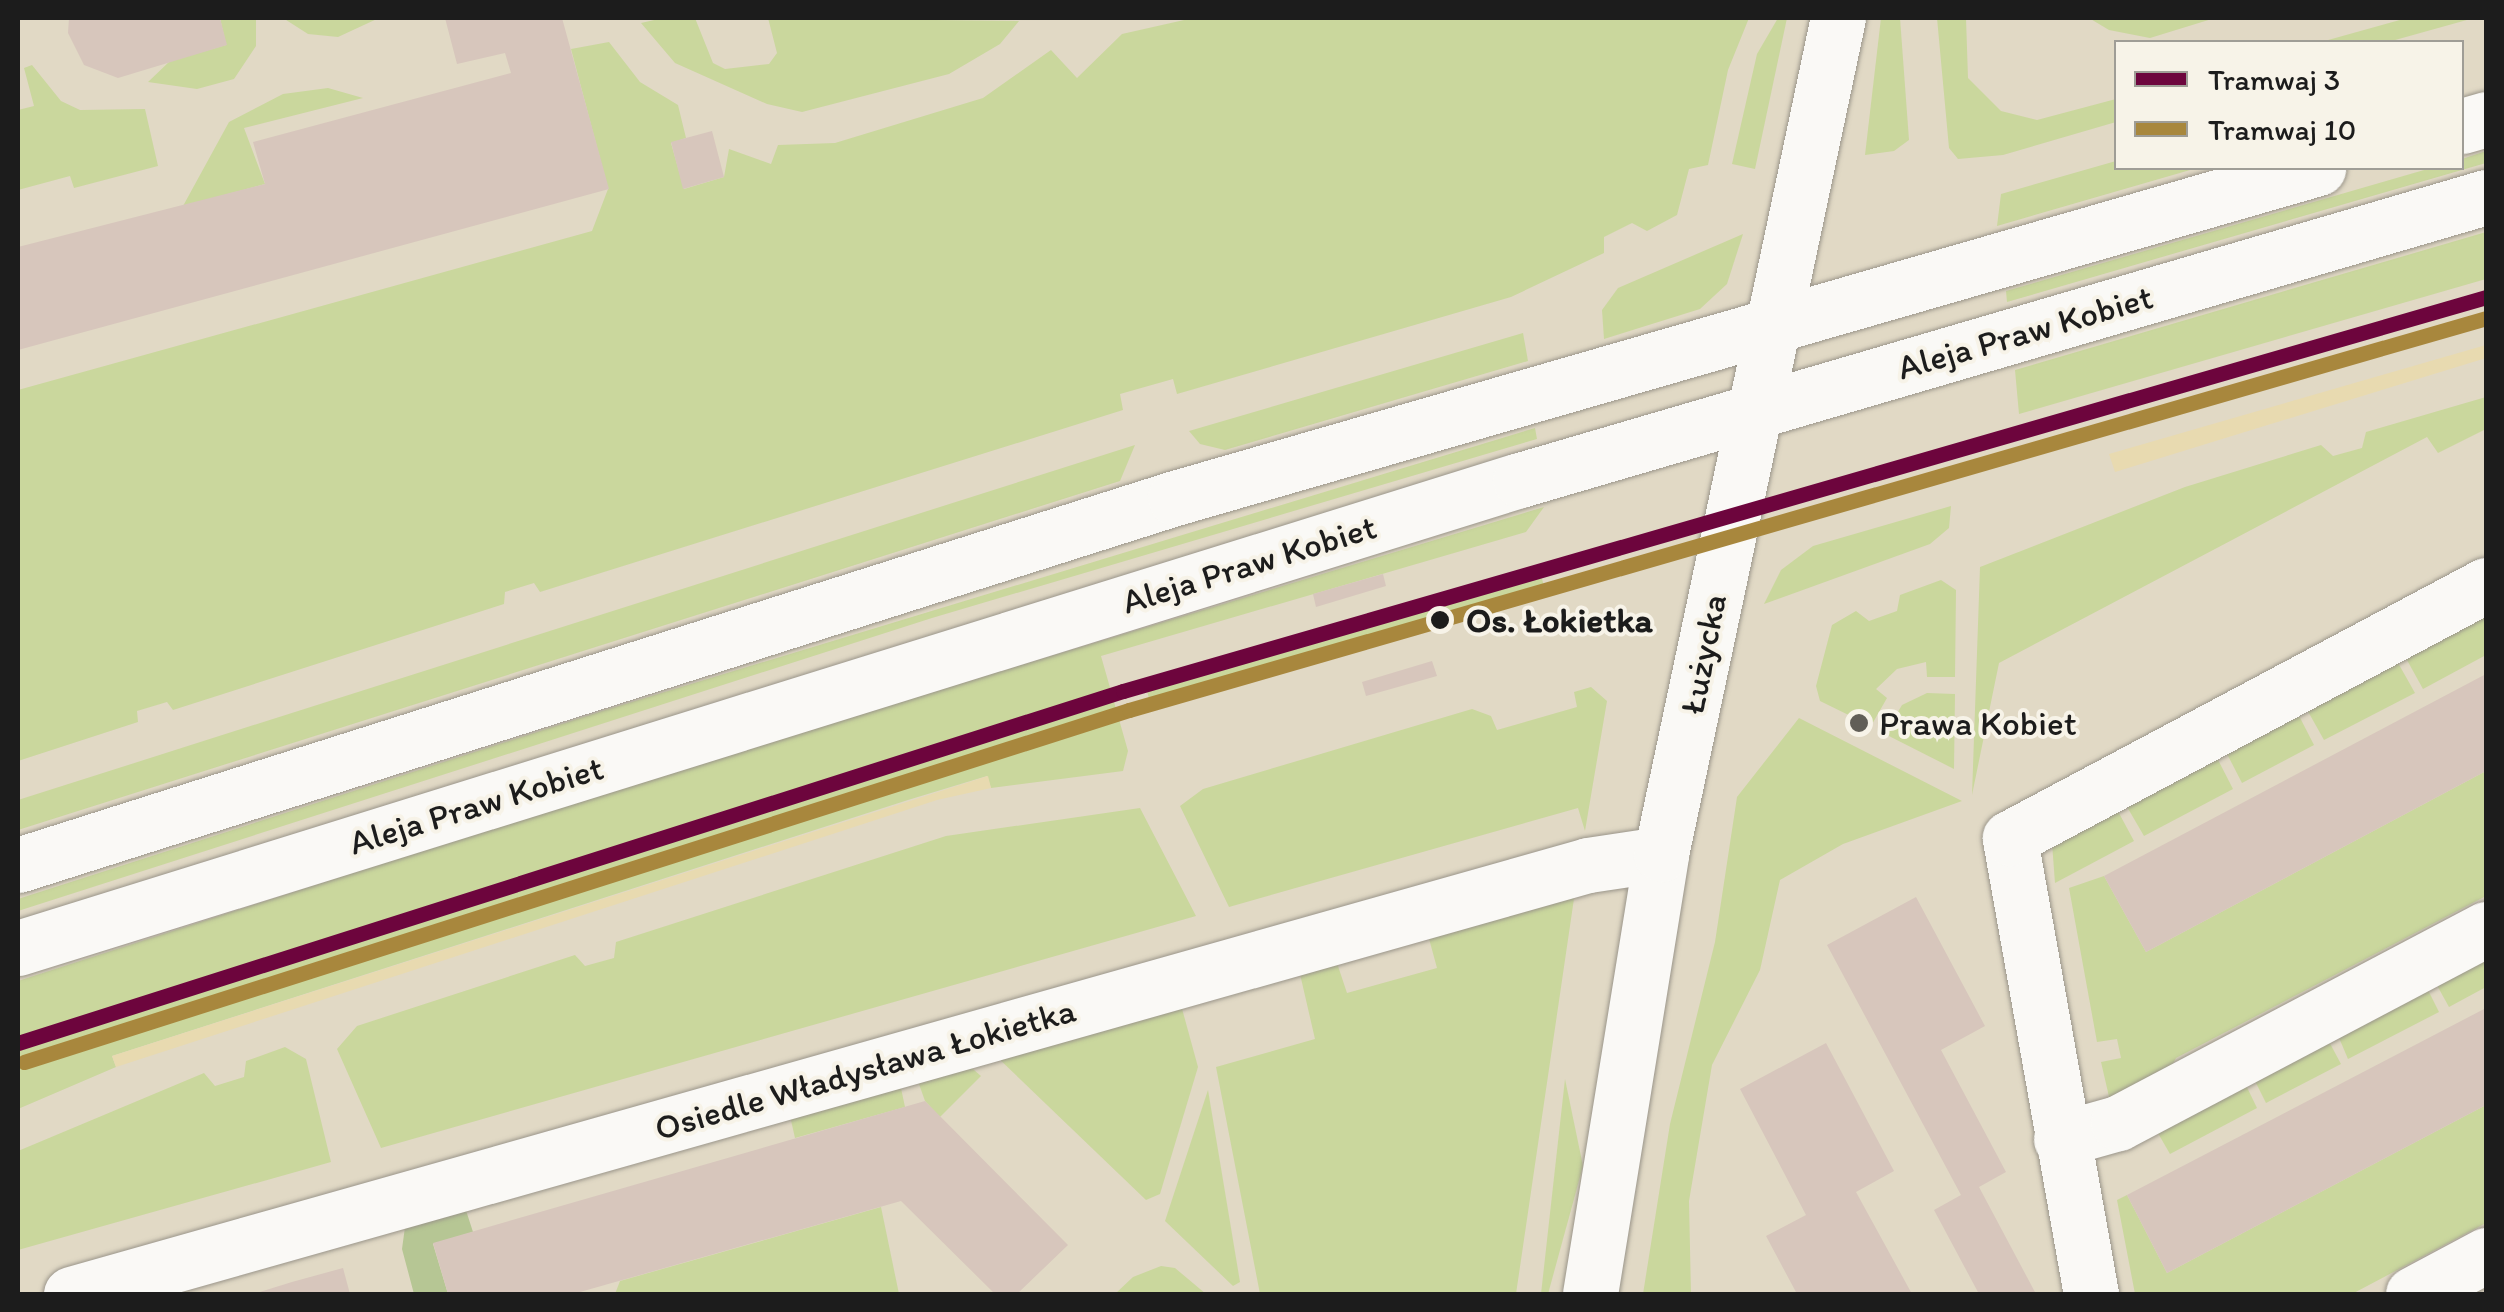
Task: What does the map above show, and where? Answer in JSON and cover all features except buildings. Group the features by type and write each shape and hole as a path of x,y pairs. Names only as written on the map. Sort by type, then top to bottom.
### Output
{"street":[{"name":"Łużycka","path":"1590,1294 1660,854 1838,18"},
{"path":"18,865 1175,498 2311,170"},
{"name":"Aleja Praw Kobiet","path":"18,948 1754,412 2486,197"},
{"path":"2092,1294 2010,838 2486,585"},
{"name":"Osiedle Władysława Łokietka","path":"71,1294 1588,865 1660,854"},
{"path":"2062,1139 2118,1122 2486,929"},
{"path":"2413,1294 2486,1255"}],"green space":[{"path":"220,18 256,18 256,46 234,79 197,89 148,82 170,61 226,45"},
{"path":"283,18 379,18 338,37 308,34"},
{"path":"695,18 713,63 725,69 769,64 777,53 768,18 1019,21 1000,44 949,74 802,112 767,104 675,63 641,23"},
{"path":"1193,18 1749,18 1728,70 1708,165 1689,169 1677,215 1647,231 1632,223 1604,237 1604,253 1511,297 1177,394 1173,379 1120,394 1123,410 540,592 534,583 505,592 504,604 173,710 167,702 137,711 138,722 18,761 18,390 592,231 608,189 571,49 609,42 640,82 678,105 686,138 671,143 684,189 724,177 729,149 771,164 778,145 835,143 983,98 1051,50 1077,78 1122,34"},
{"path":"1778,18 1787,18 1755,169 1732,164 1757,54"},
{"path":"1881,18 1900,18 1909,140 1894,151 1865,155"},
{"path":"1937,18 1966,18 1968,78 2001,111 2037,120 2114,100 2114,123 2003,155 1958,159 1949,148"},
{"path":"2089,18 2215,18 2150,38 2109,30"},
{"path":"2407,18 2474,18 2395,40 2328,40"},
{"path":"32,65 61,101 80,110 145,109 158,166 74,188 70,176 18,190 18,110 34,106 24,68"},
{"path":"328,88 363,98 244,128 265,184 183,206 229,122 283,94"},
{"path":"2486,151 2486,163 2464,169 2464,158"},
{"path":"2114,162 2114,170 2190,170 1997,226 2001,194"},
{"path":"2424,170 2462,170 2007,302 2006,291"},
{"path":"2486,232 2486,279 2019,414 2015,370"},
{"path":"1743,234 1727,284 1700,309 1604,339 1602,310 1618,288"},
{"path":"1523,333 1528,361 1225,450 1200,444 1189,431"},
{"path":"2486,397 2486,429 2438,453 2427,437 1999,663 1972,795 1980,567 2185,487 2321,445 2333,456 2362,448 2366,432"},
{"path":"1535,428 1537,439 932,618 18,911 18,899 602,711"},
{"path":"1135,445 1120,481 18,830 18,800"},
{"path":"1951,506 1949,528 1930,544 1764,604 1781,570 1813,546"},
{"path":"1544,507 1526,532 1101,656 1128,751 1123,771 991,788 987,776 908,800 112,1056 116,1067 18,1109 18,981 621,786"},
{"path":"1541,576 1547,595 1152,710 1147,691"},
{"path":"1941,580 1956,590 1955,677 1927,677 1926,662 1897,669 1876,689 1887,698 1871,726 1820,701 1816,686 1832,625 1856,611 1869,621 1897,611 1900,595"},
{"path":"2486,600 2486,655 2423,689 2402,651"},
{"path":"2393,654 2415,693 2324,740 2305,706"},
{"path":"1591,687 1607,701 1585,831 1578,808 1229,907 1180,806 1203,789 1472,709 1491,716 1497,730 1577,707 1574,692"},
{"path":"1927,693 1955,694 1954,769 1885,734 1902,705"},
{"path":"2295,708 2314,745 2242,783 2224,748"},
{"path":"1799,718 1962,801 1843,844 1780,880 1760,970 1712,1065 1689,1201 1691,1294 1643,1294 1670,1124 1715,942 1737,797"},
{"path":"2213,750 2233,789 2144,836 2123,800"},
{"path":"2486,771 2486,896 2176,1058 2162,1084 2113,1114 2101,1062 2121,1058 2117,1039 2097,1042 2069,888 2104,876 2146,952"},
{"path":"2113,802 2134,841 2055,883 2052,843"},
{"path":"1140,808 1196,916 381,1148 337,1049 357,1026 575,955 585,966 614,958 616,942 946,836"},
{"path":"1576,885 1516,1294 1260,1294 1216,1067 1315,1039 1297,961 1333,951 1347,993 1437,968 1425,924"},
{"path":"2486,943 2486,987 2449,1007 2434,980"},
{"path":"2425,984 2439,1012 2348,1059 2334,1026"},
{"path":"1178,994 1198,1067 1160,1194 1146,1200 996,1056"},
{"path":"2326,1036 2341,1064 2266,1103 2252,1075"},
{"path":"285,1047 306,1059 331,1162 18,1250 18,1151 204,1073 215,1086 244,1077 246,1061"},
{"path":"967,1064 981,1076 940,1117 925,1101 914,1070"},
{"path":"898,1074 905,1107 795,1138 788,1107"},
{"path":"2242,1077 2257,1108 2170,1154 2155,1128"},
{"path":"1565,1079 1583,1166 1548,1294 1541,1294"},
{"path":"1208,1090 1240,1282 1233,1286 1165,1221"},
{"path":"2486,1105 2486,1223 2352,1294 2135,1294 2117,1200 2127,1195 2167,1273"},
{"path":"462,1198 473,1232 433,1244 448,1294 414,1294 402,1249 405,1227"},
{"path":"881,1207 899,1294 615,1294 620,1281"},
{"path":"1161,1266 1175,1268 1206,1294 1115,1294 1133,1277"}],"sand":[{"path":"2486,345 2486,358 2115,472 2109,454"},
{"path":"988,776 991,788 937,800 116,1067 112,1056"}],"tram line":[{"name":"3","path":"18,1043 1123,691 2486,297"},
{"name":"10","path":"24,1062 1129,710 2486,318"}],"place":[{"name":"Os. Łokietka","path":"1440,620"},
{"name":"Prawa Kobiet","path":"1859,723"}]}
